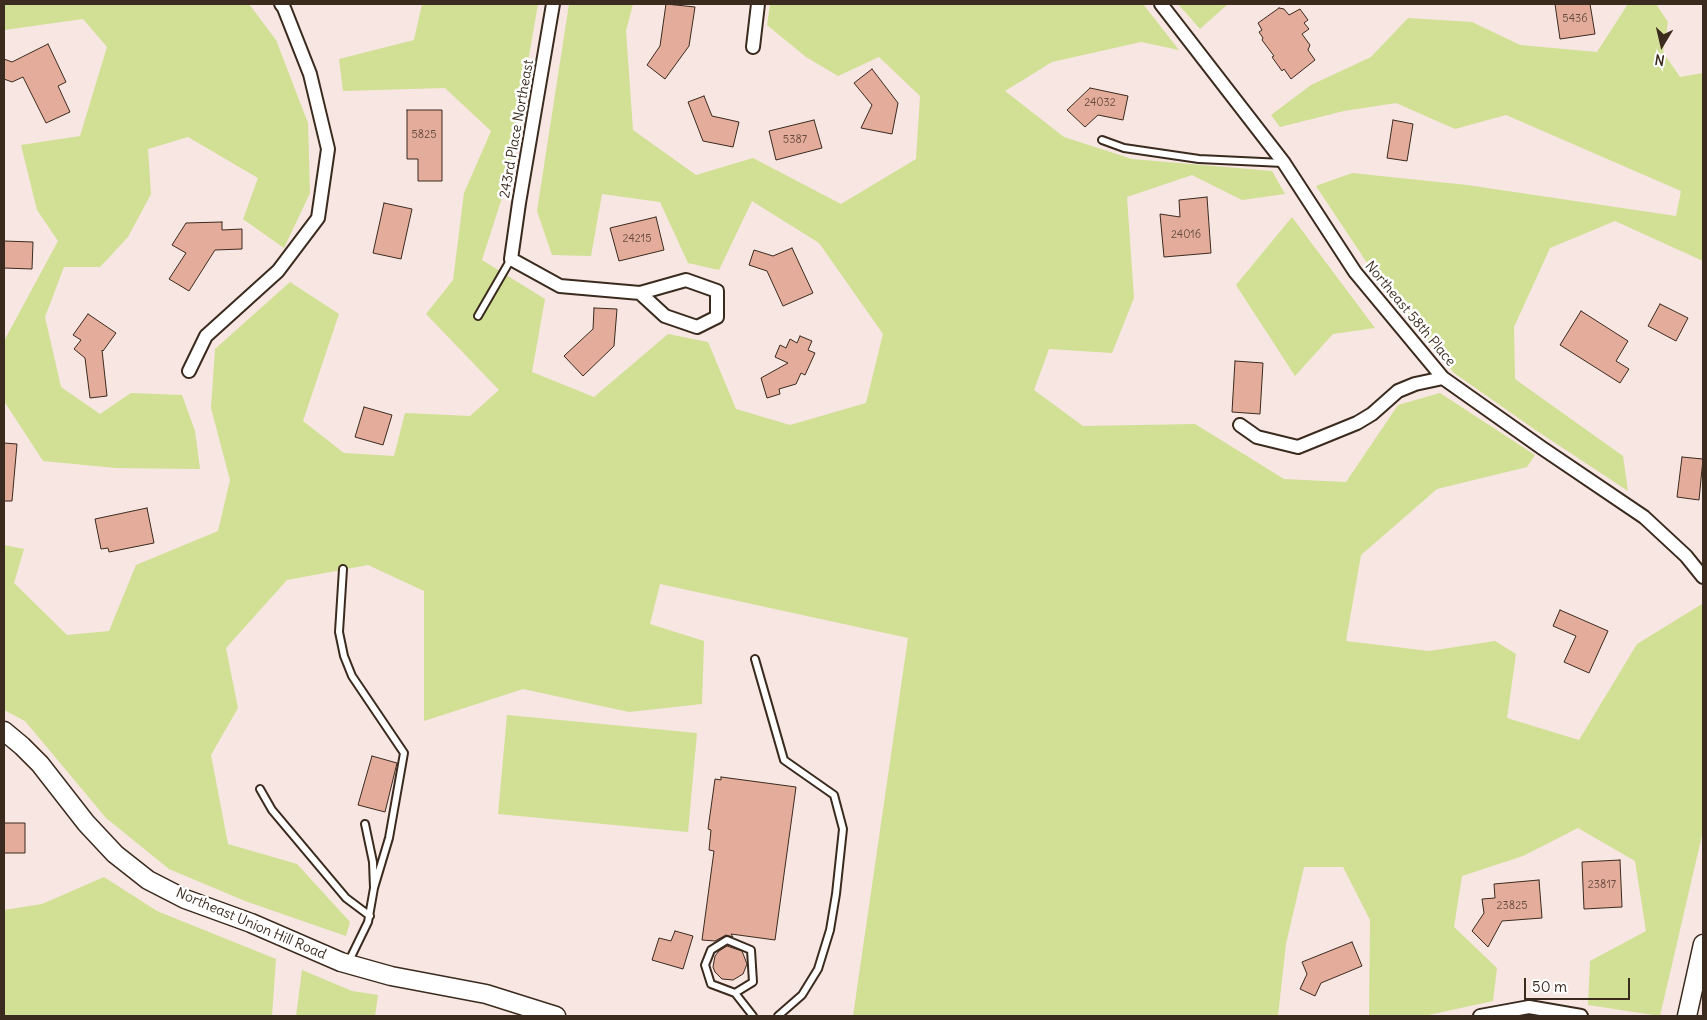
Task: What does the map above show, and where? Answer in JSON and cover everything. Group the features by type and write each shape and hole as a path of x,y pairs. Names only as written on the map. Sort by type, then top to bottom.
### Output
{"street":[{"path":"189,371 206,336 278,271 318,218 328,150 310,74 281,4"},
{"name":"243rd Place Northeast","path":"511,259 553,4"},
{"path":"753,47 758,4"},
{"name":"Northeast 58th Place","path":"1162,4 1284,163 1355,272 1443,378 1644,517 1686,556 1703,577"},
{"path":"511,259 560,286 640,293 686,280 717,291 717,317 697,327 664,316 640,293"},
{"path":"1240,425 1257,437 1298,447 1357,423 1372,414 1398,392 1415,384 1443,378"},
{"name":"Northeast Union Hill Road","path":"4,731 40,764 86,823 115,854 148,880 185,899 251,923 348,964 391,976 486,994 556,1016"},
{"path":"1687,1016 1703,944"},
{"path":"1480,1016 1529,1006 1581,1016"}],"lane":[{"path":"1102,140 1124,148 1199,159 1284,163"},
{"path":"478,316 511,259"},
{"path":"344,568 339,632 344,656 352,676 404,753 389,838 374,888 370,916 348,964"},
{"path":"755,658 784,760 834,795 842,829 836,894 830,930 818,969 802,995 778,1016"},
{"path":"260,788 272,810 346,898 370,916"},
{"path":"365,824 373,862 374,888"},
{"path":"735,993 753,982 751,950 726,940 711,950 705,965 711,984 735,993 753,1016"}],"green space":[{"path":"4,4 249,4 276,40 308,123 310,193 284,248 243,219 258,178 188,137 148,149 151,194 128,237 100,267 64,267 45,317 61,387 100,414 131,393 182,395 195,431 200,469 116,468 43,461 4,401 4,341 58,241 37,210 21,145 80,136 107,47 83,19 4,30"},
{"path":"422,4 538,4 507,182 482,260 545,299 532,372 594,397 668,334 708,342 736,409 790,425 866,403 883,334 819,243 752,201 719,270 688,263 660,202 602,194 591,256 552,255 537,211 569,4 633,4 626,31 633,130 696,175 753,158 841,204 916,159 920,96 879,57 838,76 806,57 767,25 770,4 1143,4 1179,50 1141,42 1052,62 1005,91 1064,137 1132,159 1272,171 1285,194 1242,200 1192,175 1127,197 1134,298 1112,353 1049,349 1034,390 1083,426 1195,424 1284,479 1346,482 1398,405 1440,393 1535,455 1527,467 1437,489 1361,555 1346,641 1429,651 1495,641 1516,654 1507,718 1579,740 1637,644 1702,604 1703,831 1660,1016 1588,1005 1590,961 1646,931 1635,861 1578,828 1523,856 1462,876 1454,927 1497,968 1493,1001 1424,1016 1369,1016 1370,920 1343,867 1304,867 1286,944 1278,1016 853,1016 908,638 660,584 650,624 704,641 702,704 629,712 523,689 424,721 424,591 368,565 287,580 226,648 238,708 211,755 228,844 297,864 350,922 346,936 245,901 169,869 106,818 25,721 4,710 4,545 24,549 14,583 67,635 109,631 136,565 218,531 230,480 211,408 215,349 290,282 339,314 303,421 344,453 394,456 405,413 470,416 499,390 426,314 453,280 464,193 491,131 445,88 343,91 339,59 414,40"},
{"path":"1178,4 1228,4 1200,29"},
{"path":"1628,4 1656,4 1668,22 1663,52 1680,77 1703,73 1703,261 1615,221 1550,248 1514,327 1515,379 1623,456 1628,491 1454,373 1375,275 1316,186 1352,173 1467,185 1676,216 1681,191 1506,115 1455,129 1396,103 1344,111 1280,127 1271,115 1311,85 1371,57 1408,18 1472,22 1520,45 1597,52"},
{"path":"1292,217 1375,328 1333,334 1295,376 1236,285"},
{"path":"507,715 697,733 688,832 498,814"},
{"path":"104,877 157,911 276,959 272,1016 4,1016 4,910 42,904"},
{"path":"302,970 352,991 378,995 375,1016 296,1016"}],"building":[{"path":"666,4 695,7 689,46 665,79 647,65 660,46"},
{"path":"1555,4 1590,4 1595,34 1560,39"},
{"path":"1279,8 1284,9 1289,15 1300,9 1308,20 1304,23 1309,29 1302,34 1310,45 1308,50 1315,60 1291,79 1284,69 1282,71 1272,57 1274,56 1262,40 1263,38 1259,32 1262,30 1258,23"},
{"path":"48,44 66,82 58,86 70,112 46,123 23,77 12,82 4,79 4,59 12,62"},
{"path":"872,69 898,103 892,134 861,128 872,105 854,83"},
{"path":"1090,88 1128,96 1123,120 1098,115 1085,127 1067,110"},
{"path":"704,96 712,116 739,122 733,147 703,141 688,102"},
{"path":"407,110 442,110 442,181 418,181 418,159 407,159"},
{"path":"814,120 822,148 776,160 769,131"},
{"path":"1393,120 1413,124 1407,161 1387,158"},
{"path":"1207,197 1211,253 1164,257 1160,214 1180,217 1179,200"},
{"path":"384,203 412,209 401,259 373,253"},
{"path":"656,217 664,250 619,261 610,228"},
{"path":"222,222 222,230 242,229 242,249 215,250 189,291 169,279 186,253 172,245 186,223"},
{"path":"4,241 33,242 32,269 4,268"},
{"path":"792,248 813,293 783,306 767,271 749,265 754,250 773,256"},
{"path":"1660,304 1688,318 1676,341 1648,326"},
{"path":"594,308 617,309 614,346 583,376 564,356 593,329"},
{"path":"1581,311 1628,341 1616,361 1629,369 1620,383 1560,345"},
{"path":"88,314 116,333 102,350 107,396 90,398 85,358 74,349 81,340 73,335"},
{"path":"800,336 812,341 808,350 815,353 805,375 801,373 796,384 779,389 780,394 767,398 761,378 788,363 775,357 780,345 786,348 790,339 797,343"},
{"path":"1235,361 1263,363 1260,414 1232,412"},
{"path":"364,407 392,415 383,445 355,437"},
{"path":"4,443 17,444 12,501 4,501"},
{"path":"1682,457 1703,459 1699,500 1677,497"},
{"path":"147,508 154,543 109,552 108,548 101,549 95,519"},
{"path":"1560,610 1608,631 1589,673 1564,662 1576,636 1553,626"},
{"path":"372,756 397,763 385,812 358,805"},
{"path":"721,777 796,787 775,940 731,934 733,937 726,935 715,941 702,940 714,851 709,850 711,830 708,829 715,779 721,780"},
{"path":"4,823 25,823 25,853 4,853"},
{"path":"1620,860 1622,907 1584,909 1582,862"},
{"path":"1539,880 1542,918 1502,921 1488,947 1472,931 1484,913 1482,899 1495,898 1494,884"},
{"path":"675,931 693,936 683,969 652,960 659,938 671,941"},
{"path":"1352,942 1362,966 1321,983 1315,996 1300,989 1307,974 1302,962"},
{"path":"727,946 742,951 747,964 743,974 733,980 722,979 713,967 715,956"}]}
